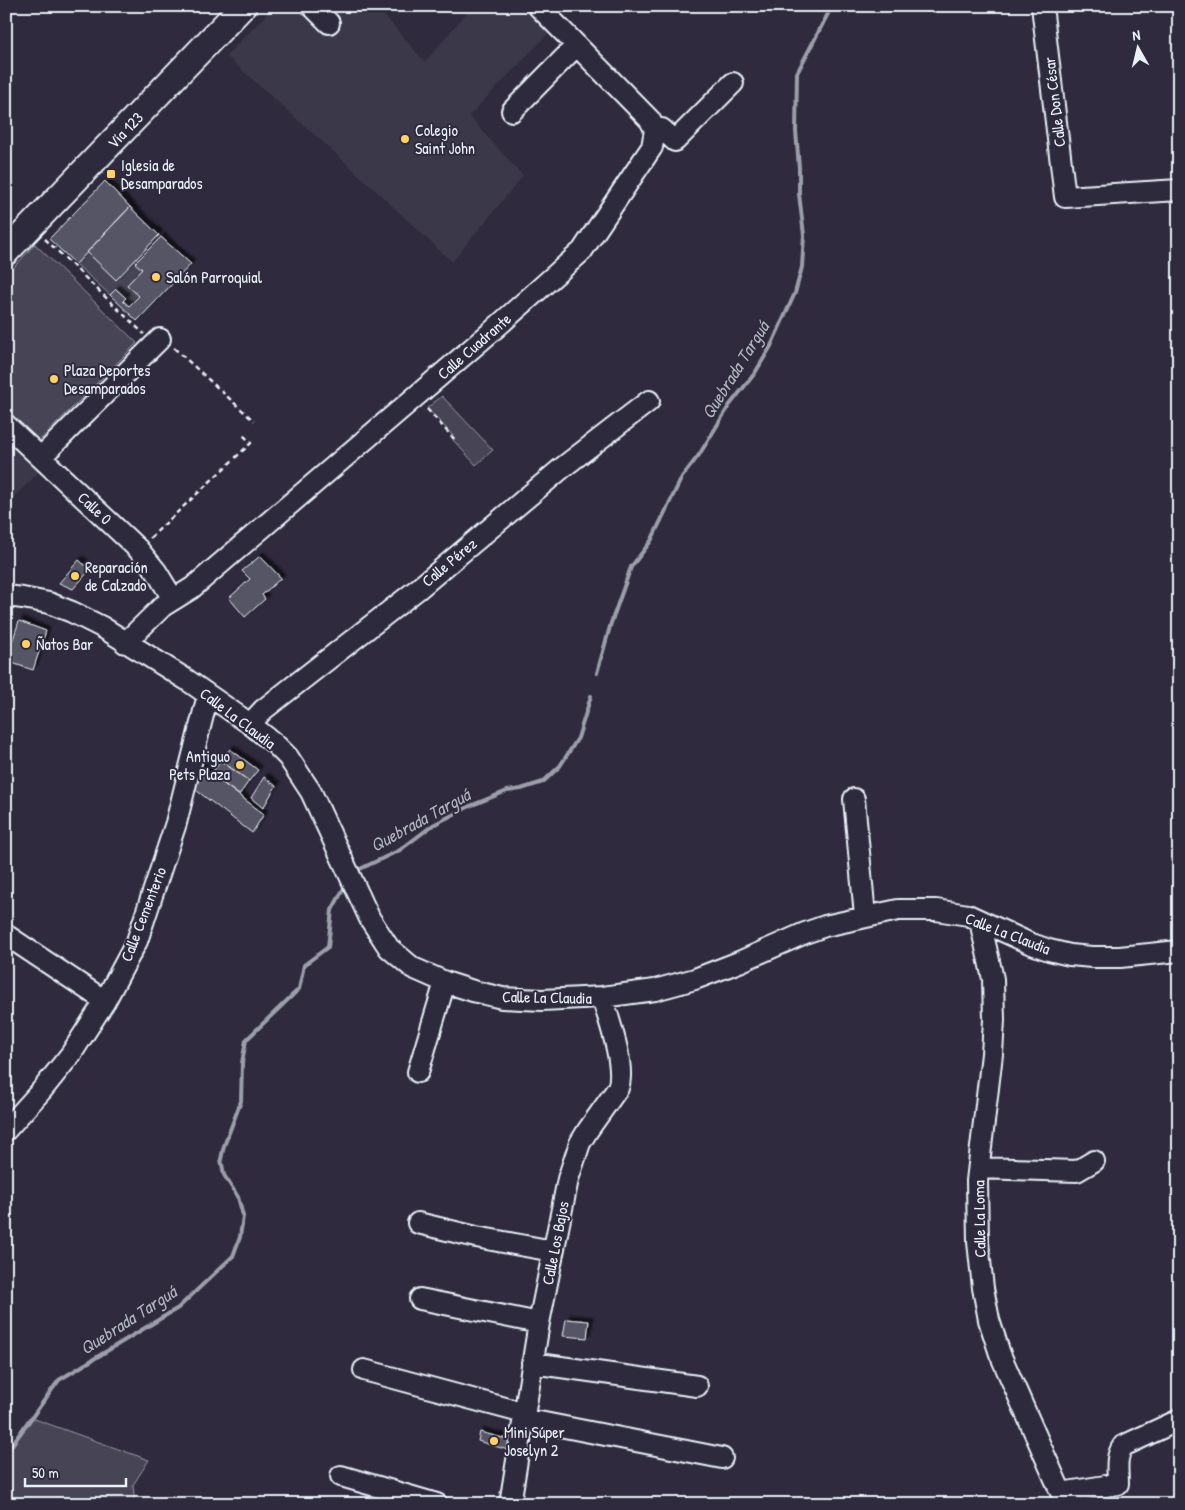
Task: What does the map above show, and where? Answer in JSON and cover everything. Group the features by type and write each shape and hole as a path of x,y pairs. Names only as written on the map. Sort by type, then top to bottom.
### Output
{"main road":[{"name":"Vía 123","path":"6,252 236,9"}],"street":[{"path":"312,6 329,23"},
{"path":"538,6 650,120 655,130 662,129 675,141 733,83"},
{"name":"Calle Don César","path":"1042,6 1066,197 1179,190"},
{"path":"512,111 576,46"},
{"name":"Calle Cuadrante","path":"125,642 173,599 192,588 491,332 582,251 652,147 655,130"},
{"path":"41,458 81,416 158,342"},
{"name":"Calle Pérez","path":"250,724 263,710 418,588 562,468 648,401"},
{"name":"Calle 0","path":"6,425 138,549 156,571 173,599"},
{"name":"Calle La Claudia","path":"6,596 49,603 102,627 250,724 288,757 300,773 320,810 370,919 389,948 413,968 445,982 473,991 502,998 542,1000 602,997 670,987 739,962 805,933 865,916 898,910 925,909 968,915 1049,950 1070,955 1092,958 1120,958 1179,951"},
{"name":"Calle Cementerio","path":"6,1130 71,1054 105,1001 137,941 176,823 208,695"},
{"path":"854,799 865,916"},
{"name":"Calle La Loma","path":"980,921 993,979 994,1020 992,1054 977,1181 978,1242 983,1288 988,1320 1007,1371 1063,1499"},
{"path":"6,935 105,1001"},
{"path":"418,1072 445,982"},
{"name":"Calle Los Bajos","path":"510,1504 538,1323 568,1179 580,1143 621,1081 620,1065 602,997"},
{"path":"979,1168 1077,1171 1094,1161"},
{"path":"418,1223 476,1237 553,1251"},
{"path":"420,1299 538,1323"},
{"path":"532,1363 697,1386"},
{"path":"364,1370 524,1416 722,1458"},
{"path":"1063,1499 1118,1484 1119,1452 1123,1446 1179,1420"},
{"path":"341,1476 436,1504"}],"path":[{"path":"31,226 158,342 168,342 254,422"},
{"path":"424,406 454,439"},
{"path":"138,549 251,443 242,434"}],"shaded area":[{"name":"Colegio Saint John","path":"274,6 376,6 425,62 472,6 522,6 549,33 469,116 523,176 452,262 346,163 226,56"},
{"path":"159,235 161,237 136,263 142,269 127,285 139,296 129,306 123,301 126,298 116,289 110,295 76,264 87,252 116,279"},
{"name":"Plaza Deportes Desamparados","path":"35,244 137,343 37,443 6,414 6,276"},
{"path":"442,396 493,450 476,465 453,440 455,438 427,408"},
{"path":"6,439 40,471 6,505"},
{"path":"29,1417 149,1460 133,1485 135,1504 6,1504 6,1451"}],"building":[{"path":"105,181 130,207 76,264 49,239"},
{"path":"130,207 159,235 116,280 87,252"},
{"name":"Salón Parroquial","path":"161,237 191,264 137,321 110,295 116,289 126,298 123,301 129,306 139,296 127,285 142,269 135,263"},
{"path":"260,556 281,578 262,595 265,599 245,617 229,598 250,579 242,571"},
{"name":"Reparación de Calzado","path":"79,560 90,570 73,589 59,583"},
{"name":"Ñatos Bar","path":"19,621 46,631 33,670 6,661"},
{"name":"Antiguo Pets Plaza","path":"230,749 258,770 249,781 221,761"},
{"path":"221,761 249,781 239,795 211,774"},
{"path":"197,764 264,814 252,833 192,787"},
{"path":"264,777 276,786 263,808 251,798"},
{"path":"566,1319 589,1321 587,1338 563,1336"},
{"name":"Mini Súper Joselyn 2","path":"480,1432 510,1440 508,1450 478,1441"}],"waterway":[{"name":"Quebrada Targuá","path":"597,673 611,623 631,567 651,541 682,477 699,455 729,406 755,373 771,346 795,293 802,267 804,235 799,194 796,131 797,73 832,6"},
{"name":"Quebrada Targuá","path":"360,869 400,850 433,825 470,806 507,791 543,782 560,766 578,738 591,696"},
{"name":"Quebrada Targuá","path":"6,1453 59,1380 178,1308 233,1256 240,1237 243,1216 238,1197 224,1175 221,1159 241,1101 242,1063 246,1040 299,989 304,965 328,947 332,910 344,888"}],"place":[{"name":"Colegio Saint John","path":"405,139"},
{"name":"Iglesia de Desamparados","path":"111,174"},
{"name":"Salón Parroquial","path":"156,277"},
{"name":"Plaza Deportes Desamparados","path":"54,379"},
{"name":"Reparación de Calzado","path":"75,576"},
{"name":"Ñatos Bar","path":"26,644"},
{"name":"Antiguo Pets Plaza","path":"240,765"},
{"name":"Mini Súper Joselyn 2","path":"494,1441"}]}
